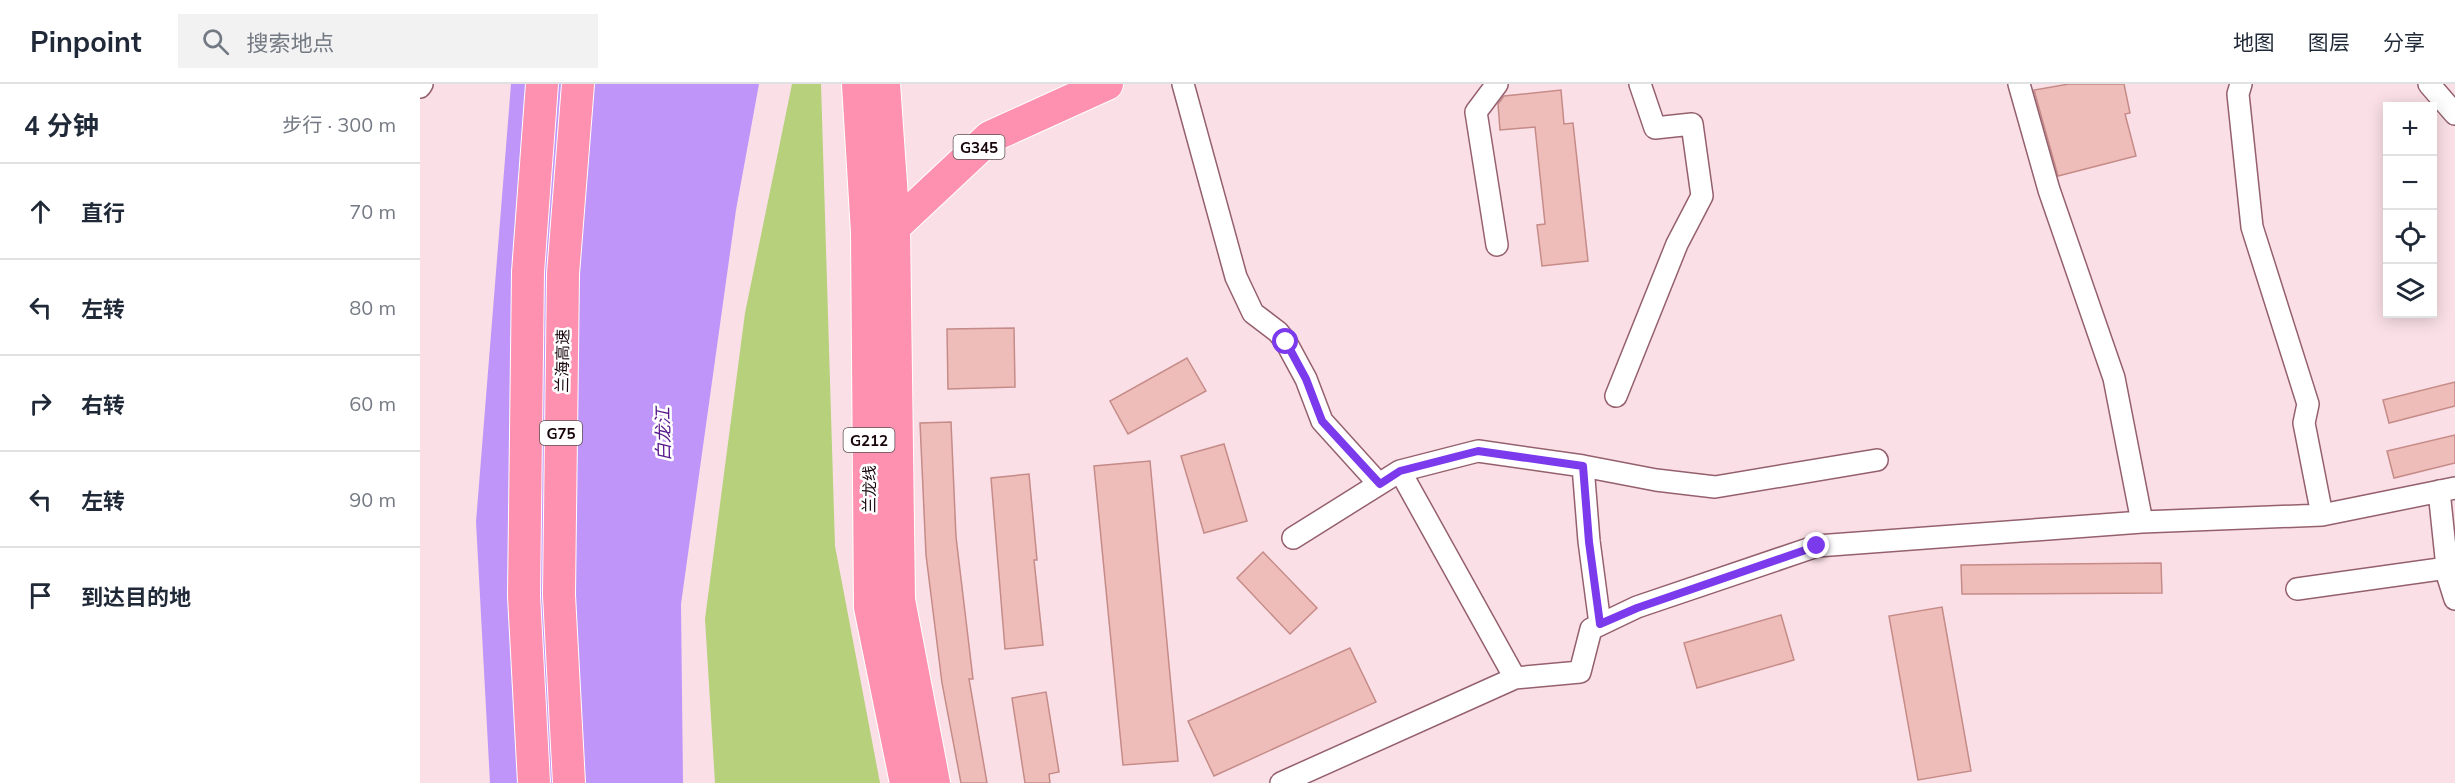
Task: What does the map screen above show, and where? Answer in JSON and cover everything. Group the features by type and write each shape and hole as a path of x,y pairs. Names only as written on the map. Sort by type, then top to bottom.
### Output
{"highway":[{"name":"G75","path":"534,783 524,596 527,295 542,84"},
{"name":"兰海高速","path":"569,783 559,595 563,274 578,84"},
{"name":"G345","path":"881,229 990,137 1107,84"},
{"name":"兰龙线","path":"871,89 881,229 899,600 934,783"},
{"name":"兰龙线","path":"881,229 870,607 906,783"}],"street":[{"path":"1183,84 1236,277 1253,313 1278,332 1286,342 1306,379 1322,421 1380,484"},
{"path":"1497,84 1476,112 1497,245"},
{"path":"1616,396 1677,244 1702,196 1692,124 1655,128 1640,84"},
{"path":"2019,84 2049,190 2114,378 2142,522"},
{"path":"2241,84 2238,94 2252,227 2308,404 2304,423 2322,515"},
{"path":"2429,84 2455,114"},
{"path":"1293,538 1400,471 1478,451 1583,466 1656,480 1715,487 1877,460"},
{"path":"1583,466 1589,542 1600,624"},
{"path":"1400,471 1515,678"},
{"path":"1281,783 1515,678 1580,672 1591,629 1600,624 1637,608 1817,546 2142,522 2322,515 2447,489 2447,568 2455,599"},
{"path":"2297,590 2447,568"}],"green space":[{"path":"792,84 821,84 835,546 880,783 715,783 705,619 745,313"}],"water":[{"name":"白龙江","path":"511,84 759,84 736,210 681,604 683,783 490,783 476,522"}],"building":[{"path":"2069,84 2124,84 2130,113 2125,114 2136,156 2058,176 2034,90"},
{"path":"1561,90 1564,124 1573,123 1588,261 1542,266 1537,225 1545,224 1535,127 1500,130 1498,104 1504,96"},
{"path":"1014,328 1015,387 948,389 947,329"},
{"path":"1187,358 1206,391 1128,434 1110,401"},
{"path":"2455,382 2455,406 2389,423 2383,400"},
{"path":"951,422 956,537 973,679 969,679 987,783 961,783 942,683 926,555 920,423"},
{"path":"2455,435 2455,463 2394,478 2387,451"},
{"path":"1224,444 1247,521 1204,533 1181,456"},
{"path":"1150,461 1178,761 1123,765 1094,466"},
{"path":"1029,474 1037,560 1034,560 1043,645 1005,649 991,478"},
{"path":"1263,552 1317,608 1290,634 1237,578"},
{"path":"2161,563 2162,593 1962,594 1961,565"},
{"path":"1942,607 1971,771 1918,780 1889,616"},
{"path":"1781,615 1794,660 1697,688 1684,643"},
{"path":"1350,648 1376,702 1214,776 1188,721"},
{"path":"1046,692 1059,772 1049,774 1050,783 1025,783 1012,698"}],"route":[{"path":"1286,342 1306,379 1322,421 1380,484 1400,471 1478,451 1583,466 1589,542 1600,624 1637,608 1817,546"}]}
